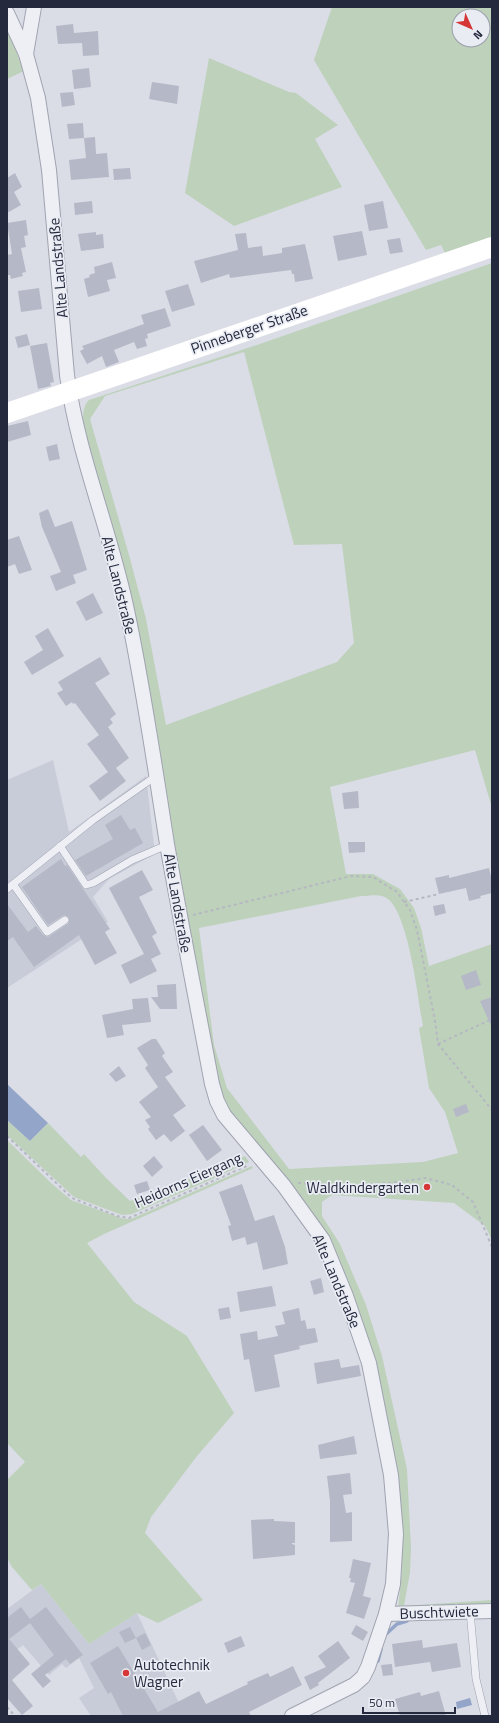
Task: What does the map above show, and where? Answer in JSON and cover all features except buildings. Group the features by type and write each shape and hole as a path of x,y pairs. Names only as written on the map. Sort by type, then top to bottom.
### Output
{"main road":[{"name":"Pinneberger Straße","path":"7,412 492,246"}],"street":[{"path":"26,54 34,7"},
{"name":"Alte Landstraße","path":"7,13 26,54 38,98 49,170 69,391 74,422 120,578 128,614 148,715 156,776 180,918 212,1084 217,1101 224,1115 284,1186 323,1240 346,1296 369,1363 391,1475 396,1534 393,1584 386,1614 363,1677 354,1685 292,1716"},
{"name":"Buschtwiete","path":"386,1614 492,1610"}],"lane":[{"path":"65,920 46,932 10,886 93,820 156,776"},
{"path":"60,846 86,885 93,883 132,860 167,845"},
{"path":"470,1611 476,1679 485,1716"}],"path":[{"path":"180,918 218,910 351,876 373,877 396,892 410,910 417,930 435,1020 438,1044 492,1110"},
{"path":"404,902 439,894"},
{"path":"438,1044 492,1019"},
{"name":"Heidorns Eiergang","path":"7,1136 72,1198 117,1216 129,1218 261,1160"},
{"path":"284,1186 293,1183 356,1185 391,1183 426,1178 452,1186 472,1202 492,1247"},
{"path":"7,1707 15,1716"}],"shaded area":[{"path":"53,760 69,832 146,776 155,854 109,879 93,897 108,922 7,988 7,780"},
{"name":"Autotechnik Wagner","path":"41,1584 89,1644 137,1613 185,1716 91,1716 79,1698 94,1688 79,1658 66,1668 62,1664 49,1675 23,1645 7,1657 7,1609"}],"green space":[{"path":"332,7 492,7 492,240 446,255 441,245 426,250 314,60"},
{"path":"7,28 24,71 7,79"},
{"path":"209,58 289,92 296,93 338,125 315,139 342,187 234,226 185,193"},
{"path":"492,263 492,808 475,750 330,787 346,874 373,874 400,889 414,908 421,928 429,966 492,944 492,1240 485,1226 454,1203 332,1195 322,1202 322,1216 340,1244 366,1305 382,1356 407,1469 411,1548 410,1572 404,1606 492,1600 492,1606 398,1609 402,1571 402,1528 396,1469 322,1233 219,1098 187,927 156,725 125,576 84,431 84,411 86,403 89,400 257,345","holes":["244,352 294,545 342,544 354,643 337,662 166,725 146,619 90,419 105,396","379,895 385,897 395,908 402,922 412,959 423,1026 419,1028 429,1088 445,1112 458,1153 423,1162 289,1169 227,1088 214,1045 199,928 361,896"]},
{"path":"7,1120 30,1141 48,1123 81,1157 84,1154 130,1201 161,1191 245,1156 249,1162 132,1214 122,1215 74,1197 7,1135"},
{"path":"7,1140 51,1183 71,1200 124,1219 131,1219 252,1166 253,1168 104,1234 87,1243 134,1302 187,1336 234,1413 197,1456 151,1517 145,1533 203,1600 158,1623 137,1613 89,1644 41,1584 32,1590 12,1567 7,1558 7,1480 25,1462 7,1443"}],"water":[{"path":"7,1084 48,1123 30,1141 7,1120"},
{"path":"470,1698 472,1705 457,1709 456,1702"}],"waterway":[{"path":"385,1635 397,1624 407,1621"},
{"path":"378,1661 381,1649"}],"place":[{"name":"Waldkindergarten","path":"427,1187"},
{"name":"Autotechnik Wagner","path":"126,1673"}]}
